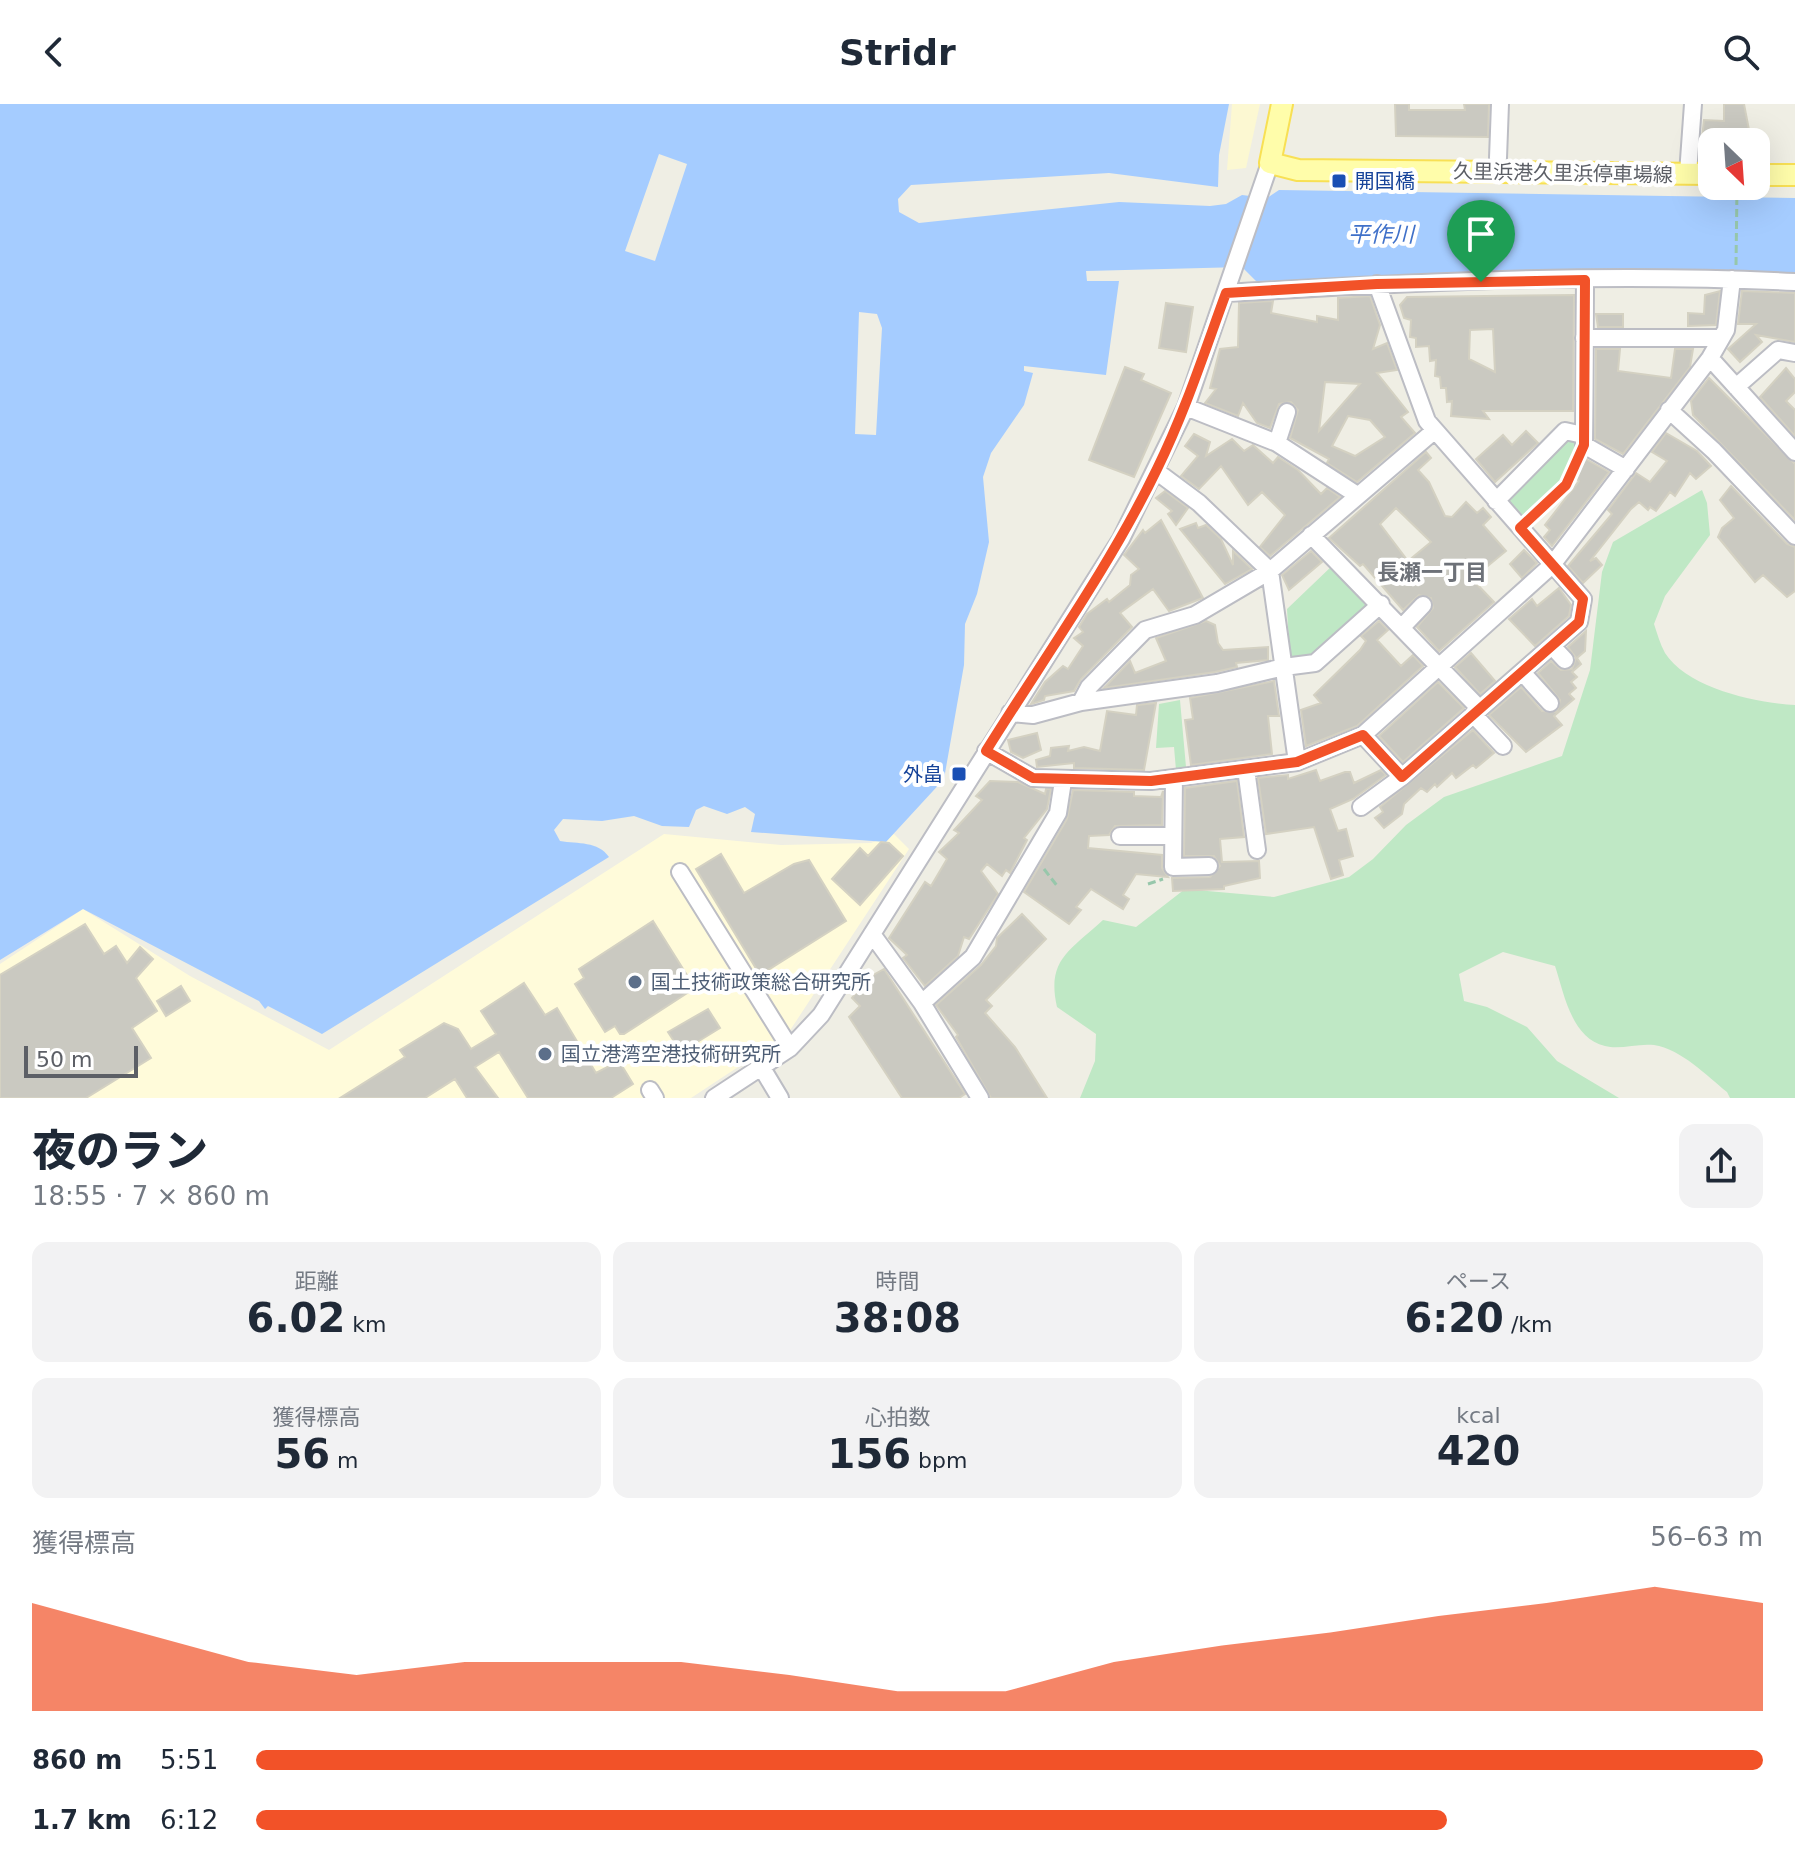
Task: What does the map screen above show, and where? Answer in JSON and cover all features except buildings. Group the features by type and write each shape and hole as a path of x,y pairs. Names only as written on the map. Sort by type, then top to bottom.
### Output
{"main road":[{"path":"1270,163 1282,104"},
{"name":"久里浜港久里浜停車場線","path":"1270,163 1302,158 1498,158 1698,170"},
{"path":"1770,161 1795,161"},
{"name":"久里浜港久里浜停車場線","path":"1270,163 1298,170 1698,164"},
{"path":"1770,175 1795,175"}],"street":[{"path":"1498,158 1500,104"},
{"path":"1688,167 1693,104"},
{"path":"714,1098 790,1048 821,1015 1121,539 1186,407 1270,163"},
{"path":"1226,293 1377,284 1734,279 1795,282"},
{"path":"986,751 1033,778 1063,781 1174,778 1297,762 1363,735 1552,565 1710,358 1726,330 1734,279"},
{"path":"1583,440 1587,417 1585,280"},
{"path":"1361,807 1402,777 1579,622 1583,599 1427,421 1377,284"},
{"path":"1584,338 1719,338"},
{"path":"1736,387 1778,350 1795,353"},
{"path":"1710,358 1795,452"},
{"path":"1186,407 1277,443 1357,495"},
{"path":"1669,410 1714,451 1795,536"},
{"path":"1277,443 1287,412"},
{"path":"1081,702 1089,687 1145,630 1195,615 1270,571 1434,431"},
{"path":"1496,501 1565,431 1626,469"},
{"path":"1156,471 1199,503 1270,571 1297,762"},
{"path":"1311,535 1440,666 1503,746"},
{"path":"1010,713 1033,715 1081,702 1217,683 1315,663 1381,604"},
{"path":"1403,626 1423,605"},
{"path":"1552,646 1565,660"},
{"path":"1522,672 1550,703"},
{"path":"1363,735 1402,777"},
{"path":"1246,769 1257,850"},
{"path":"1174,778 1173,867 1209,866"},
{"path":"922,1003 973,957 1058,813 1063,781"},
{"path":"1120,836 1173,836"},
{"path":"680,872 790,1048"},
{"path":"872,934 922,1003 980,1098"},
{"path":"762,1068 780,1098"}],"path":[{"path":"1734,279 1737,200"},
{"path":"1520,528 1566,485 1583,440"},
{"path":"1031,861 1051,873 1058,887"}],"shaded area":[{"path":"664,834 781,845 871,843 894,834 909,849 787,1035 691,1098 0,1098 0,964 83,909 190,976 329,1050"}],"green space":[{"path":"1567,436 1578,446 1562,482 1523,519 1507,498"},
{"path":"1702,490 1707,503 1710,535 1665,596 1654,624 1665,653 1689,676 1743,697 1795,705 1795,1098 1730,1098 1693,1064 1674,1052 1654,1045 1611,1047 1593,1041 1584,1034 1571,1013 1555,966 1503,952 1459,974 1464,1001 1487,1007 1527,1027 1557,1061 1619,1098 1080,1098 1095,1061 1096,1034 1057,1007 1055,977 1058,966 1071,948 1103,920 1136,927 1185,889 1274,897 1349,877 1373,859 1406,825 1444,797 1562,756 1590,670 1602,572 1613,542"},
{"path":"1334,564 1373,601 1313,656 1290,661 1287,609"},
{"path":"1180,700 1186,767 1176,770 1174,747 1156,748 1159,704"}],"sand":[{"path":"1232,104 1260,104 1246,168 1227,170"}],"water":[{"name":"平作川","path":"0,104 1229,104 1219,155 1218,187 1109,173 911,185 898,199 899,212 919,223 1119,202 1210,206 1226,204 1242,195 1267,198 1279,190 1698,196 1698,200 1795,198 1795,273 1256,281 1242,267 1086,271 1087,281 1119,281 1106,375 1024,366 1024,371 1033,373 1024,405 991,453 983,477 989,542 977,594 965,624 964,665 944,779 886,842 751,832 755,814 745,807 727,814 704,806 696,810 689,827 662,826 634,816 602,821 563,819 554,830 560,841 593,846 609,857 322,1034 268,1006 265,1009 259,1001 83,909 0,960"}],"pier":[{"path":"659,154 687,164 655,261 625,251"},
{"path":"859,312 877,314 882,328 876,435 855,434"}],"place":[{"name":"開国橋","path":"1339,181"},
{"name":"外畠","path":"959,774"},
{"name":"国土技術政策総合研究所","path":"635,982"},
{"name":"国立港湾空港技術研究所","path":"545,1054"}],"district":[{"name":"長瀬一丁目","path":"1432,572"}],"route":[{"path":"1585,280 1587,417 1584,445 1566,485 1520,528 1583,599 1579,622 1402,777 1363,735 1297,762 1151,781 1033,778 986,751 1121,539 1186,407 1226,293 1377,284 1481,282 1585,280"}]}
